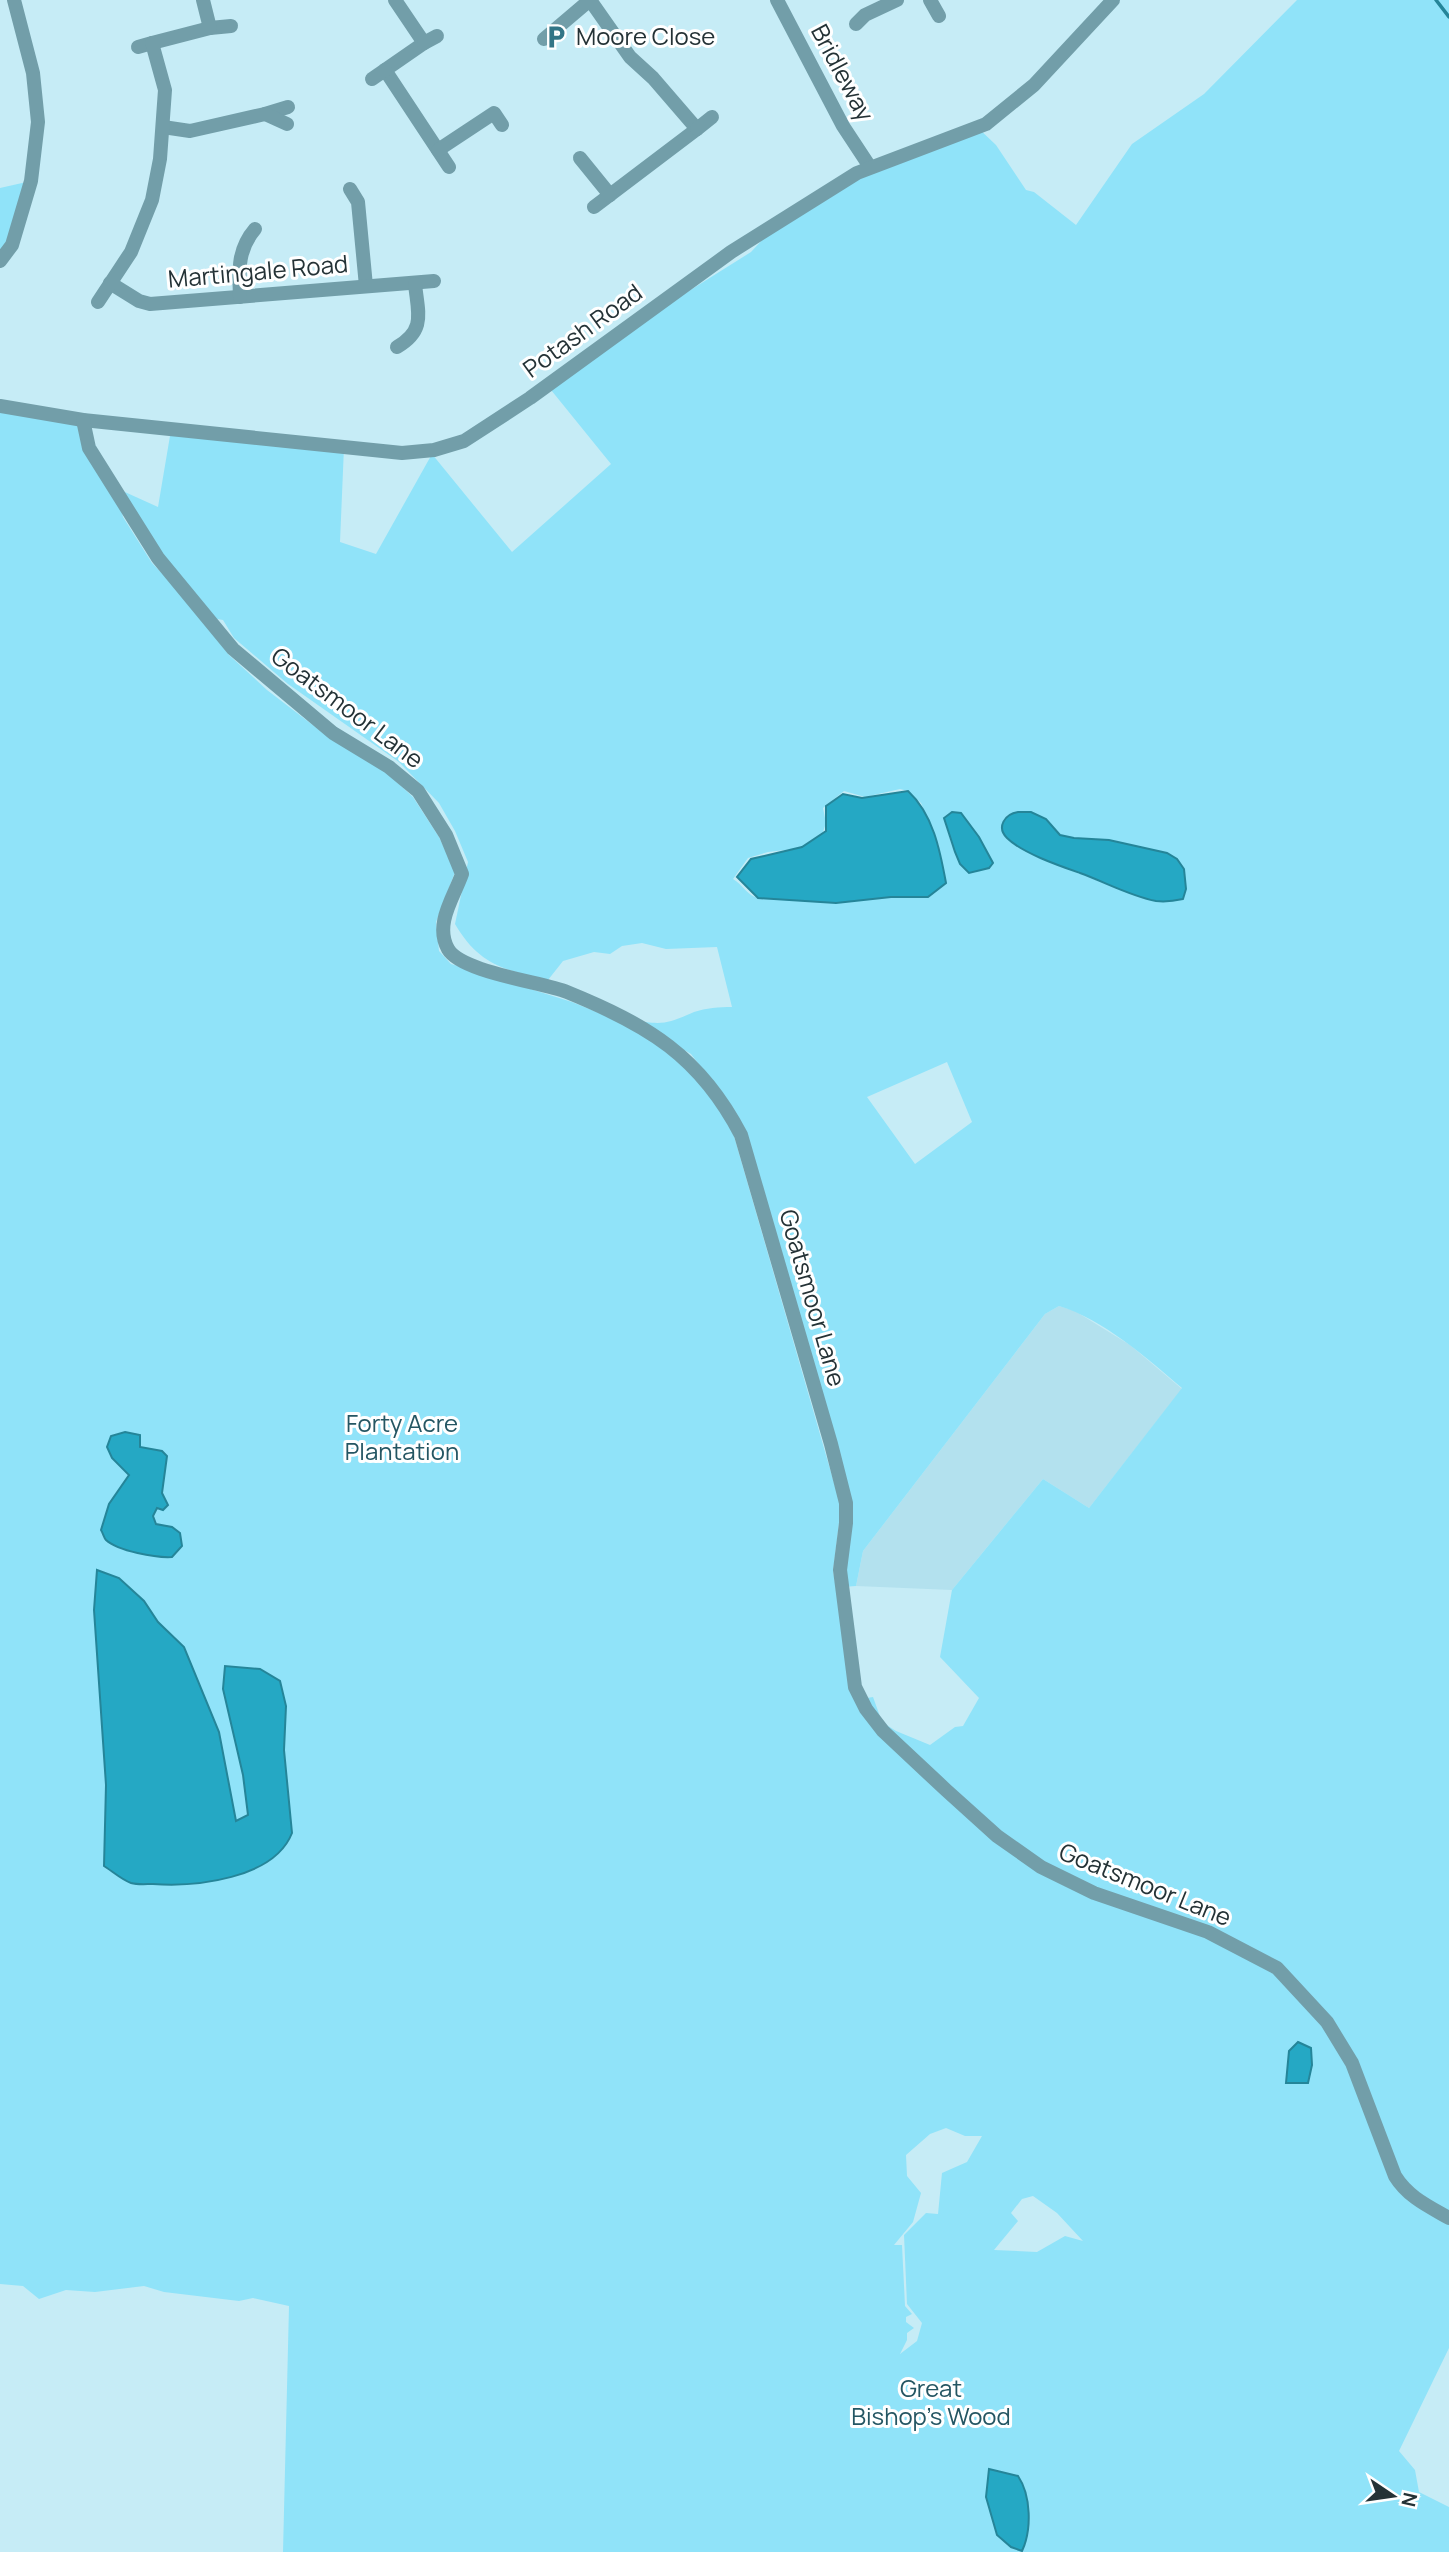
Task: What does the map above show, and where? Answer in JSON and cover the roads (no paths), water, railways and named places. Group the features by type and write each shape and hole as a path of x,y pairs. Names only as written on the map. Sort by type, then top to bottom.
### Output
{"street":[{"path":"0,261 12,245 31,181 38,122 33,72 14,0"},
{"path":"203,0 210,28"},
{"path":"395,0 424,43"},
{"path":"544,39 590,0 630,57 653,78 697,129"},
{"name":"Bridleway","path":"777,0 843,127 870,167"},
{"path":"858,0 860,20 897,0"},
{"path":"930,0 939,16"},
{"name":"Potash Road","path":"0,406 83,420 402,453 434,450 464,441 530,398 731,252 870,167 986,124 1034,85 1113,0"},
{"path":"98,302 131,252 152,200 160,159 165,90 145,45 210,28 231,26"},
{"path":"372,79 438,36"},
{"path":"385,70 449,167"},
{"path":"163,127 190,131 288,107"},
{"path":"265,114 288,124"},
{"path":"438,150 495,114"},
{"path":"594,207 712,117"},
{"path":"580,158 610,195"},
{"path":"350,188 358,202 366,286"},
{"path":"240,297 239,264 242,249 255,229"},
{"name":"Martingale Road","path":"110,283 139,301 150,304 434,282"},
{"path":"397,347 413,335 418,326 415,284"},
{"name":"Goatsmoor Lane","path":"83,420 89,448 158,558 233,649 333,733 389,767 418,791 446,835 463,874 442,919 446,947 455,959 514,979 565,991 628,1020 685,1057 729,1112 741,1135 846,1503 840,1570 855,1687 866,1709 883,1731 956,1799 997,1836 1041,1867 1094,1893 1208,1932 1277,1968 1327,2022 1352,2063 1402,2188 1409,2195 1449,2218"}],"waterway":[{"path":"1436,0 1449,17"}],"place":[{"name":"Moore Close","path":"556,37"}],"park label":[{"name":"Forty Acre Plantation","path":"402,1438"},
{"name":"Great Bishop's Wood","path":"931,2403"}]}
